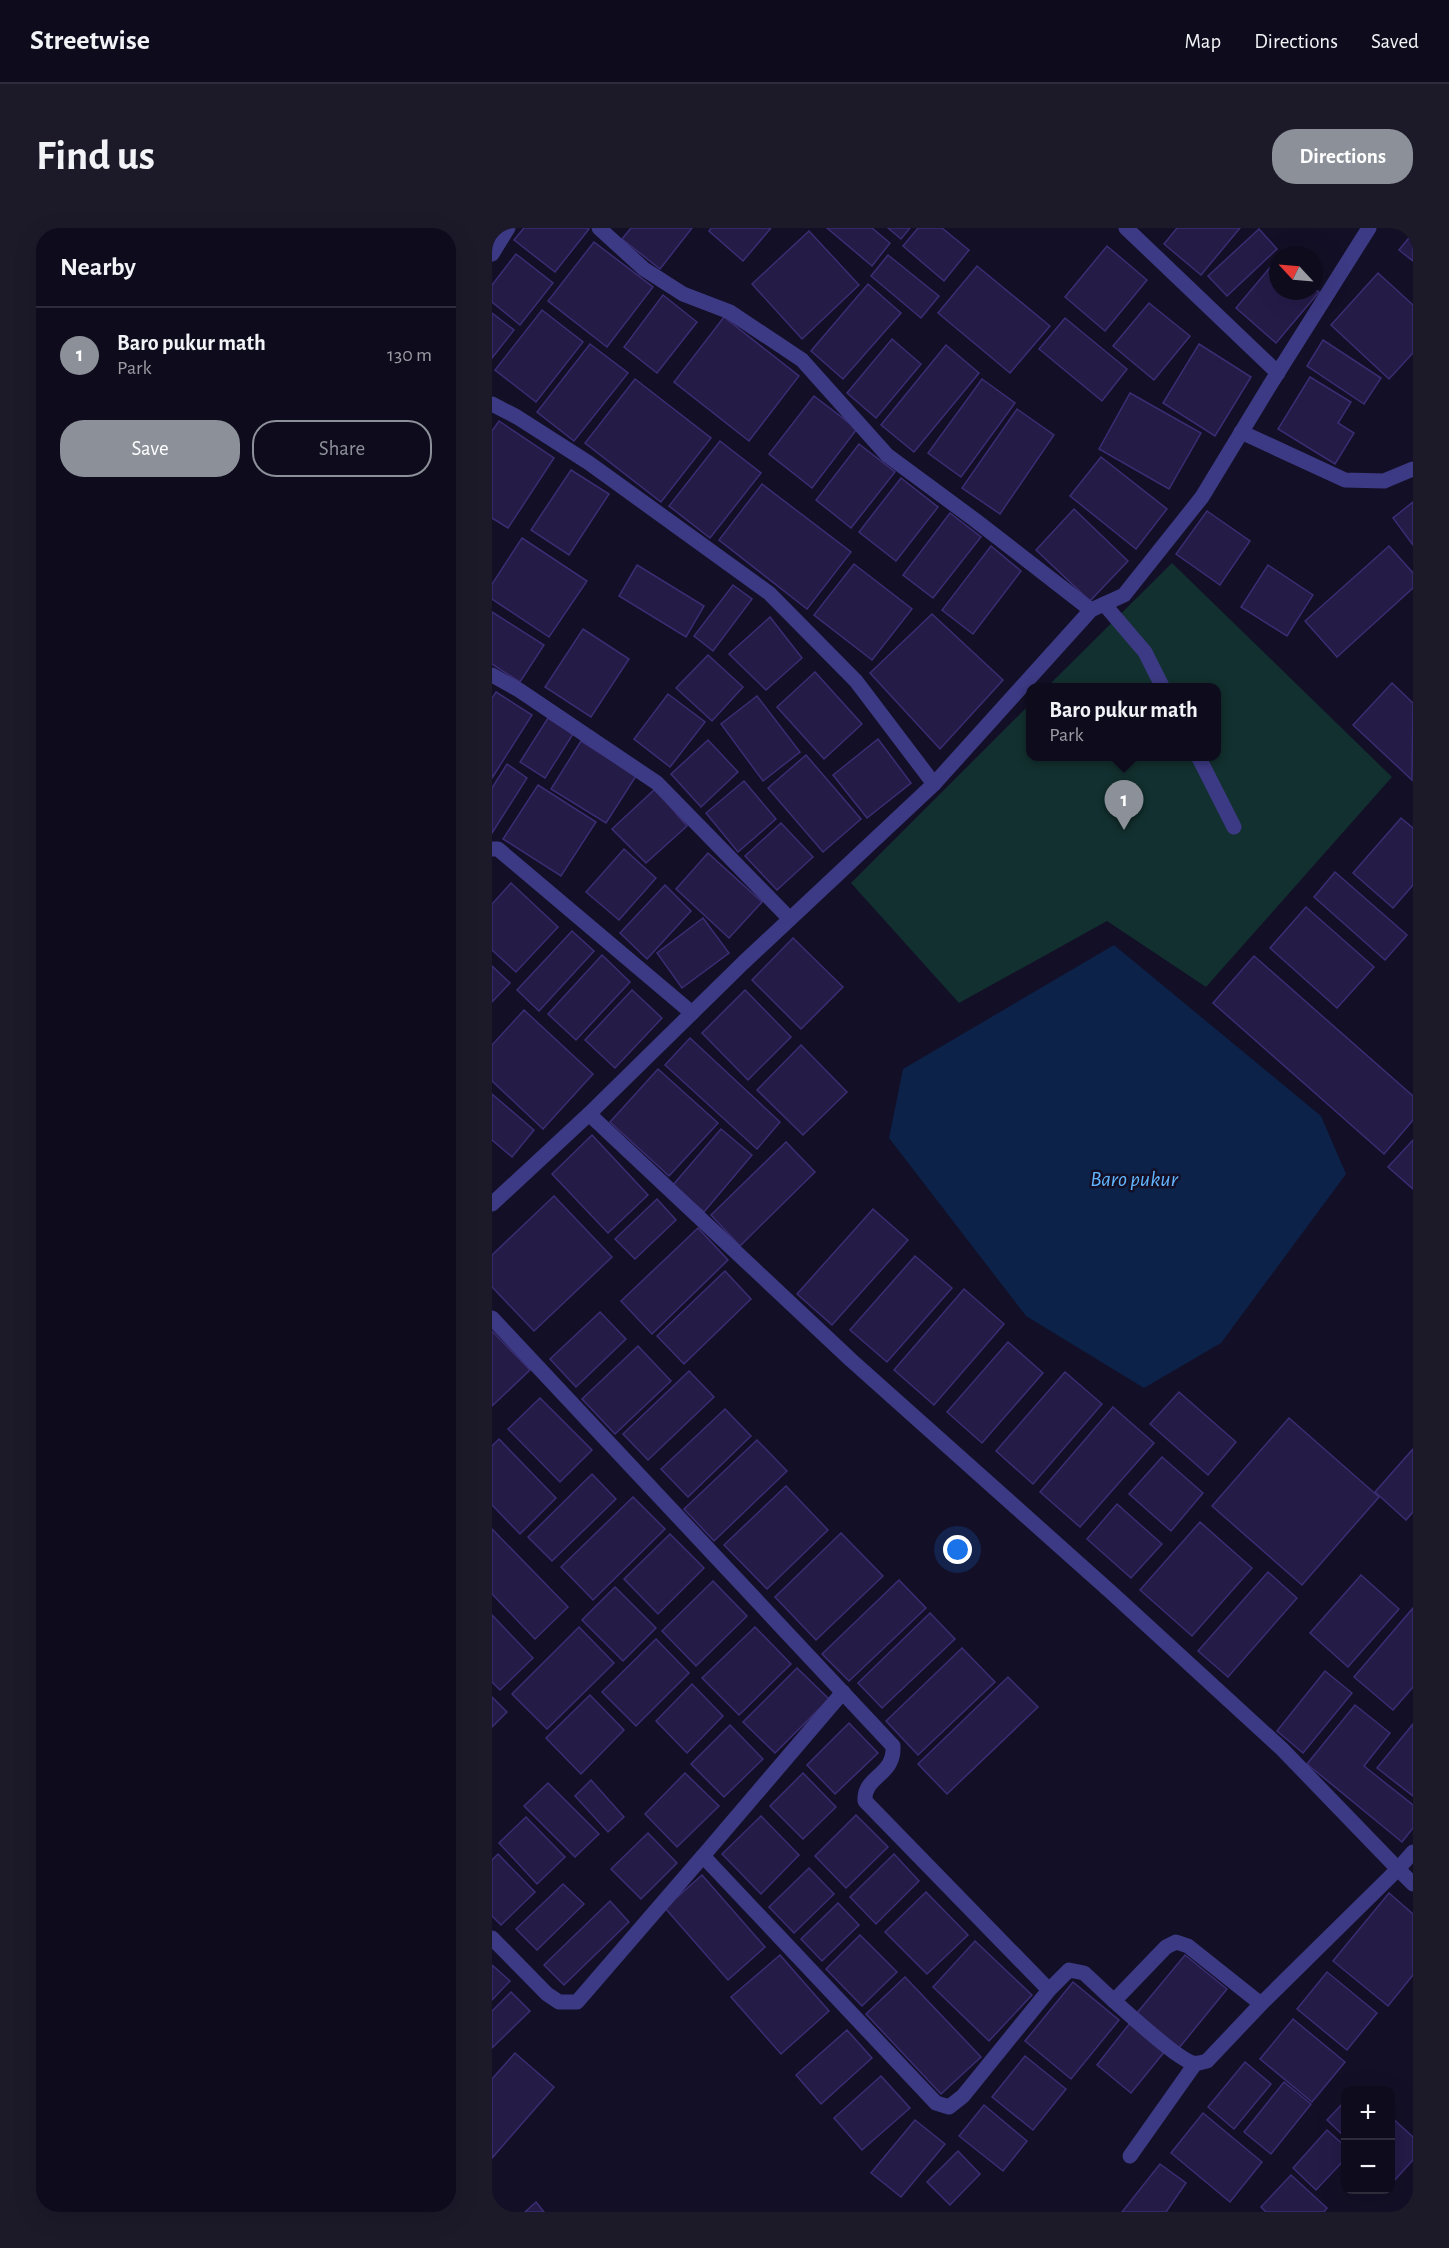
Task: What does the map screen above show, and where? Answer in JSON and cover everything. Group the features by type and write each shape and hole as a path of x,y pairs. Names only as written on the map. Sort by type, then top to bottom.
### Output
{"street":[{"path":"492,254 508,228"},
{"path":"599,228 644,269 683,294 730,312 802,360 887,455 1097,607 1145,652 1161,683"},
{"path":"1126,228 1278,373"},
{"path":"1027,683 1097,607 1124,595 1202,497 1240,432 1369,228"},
{"path":"492,404 517,417 589,463 769,592 856,681 934,784"},
{"path":"1240,432 1345,480 1384,481 1413,470"},
{"path":"492,675 519,690 657,783 790,919"},
{"path":"492,1204 934,784 1026,684"},
{"path":"1201,761 1234,827"},
{"path":"492,849 498,849 692,1014"},
{"path":"589,1114 842,1352 1113,1594 1281,1749 1413,1884"},
{"path":"492,1318 893,1746 894,1756 890,1765 868,1786 864,1792 865,1802 1049,1990"},
{"path":"492,1938 547,1994 560,2002 577,2002 843,1692"},
{"path":"703,1856 936,2103 949,2107 963,2096 1049,1990 1069,1970 1084,1973 1114,2001 1185,2059 1195,2064 1207,2061 1413,1852"},
{"path":"1114,2001 1166,1947 1176,1942 1188,1946 1261,2004"},
{"path":"1130,2156 1195,2064"}],"green space":[{"path":"1172,563 1392,777 1206,987 1107,921 959,1003 851,883 1026,708 1026,761 1221,761 1221,683 1051,683"}],"water":[{"name":"Baro pukur","path":"1114,945 1321,1116 1346,1174 1221,1343 1144,1388 1026,1316 889,1138 903,1069"}],"building":[{"path":"524,228 589,229 555,272 514,240"},
{"path":"631,228 692,228 660,269 622,239"},
{"path":"711,228 771,228 743,261 709,231"},
{"path":"827,228 872,228 890,243 872,266"},
{"path":"888,228 910,228 901,239"},
{"path":"918,228 942,228 969,250 944,281 903,246"},
{"path":"1177,228 1240,228 1201,275 1164,244"},
{"path":"1259,229 1274,246 1269,246 1269,257 1227,296 1208,276"},
{"path":"809,231 859,285 802,339 752,284"},
{"path":"1413,233 1413,261 1399,250"},
{"path":"594,242 653,287 607,347 548,301"},
{"path":"1107,246 1147,280 1105,331 1065,297"},
{"path":"516,254 553,283 520,325 492,302 492,285"},
{"path":"888,255 939,296 921,318 871,276"},
{"path":"977,266 1050,326 1010,373 938,313"},
{"path":"1269,269 1269,300 1312,300 1276,343 1236,308"},
{"path":"1378,273 1413,305 1413,353 1389,379 1331,325"},
{"path":"868,284 901,313 843,379 811,351"},
{"path":"663,295 697,322 657,373 624,347"},
{"path":"1149,303 1190,336 1154,380 1113,346"},
{"path":"542,310 583,342 536,402 495,370"},
{"path":"492,313 514,330 492,358"},
{"path":"724,317 799,376 749,441 674,382"},
{"path":"1065,318 1127,369 1102,401 1039,349"},
{"path":"892,339 921,364 876,418 847,393"},
{"path":"1323,340 1381,378 1364,404 1307,366"},
{"path":"590,344 628,373 574,441 537,412"},
{"path":"1199,344 1251,377 1215,436 1163,403"},
{"path":"946,345 979,373 914,452 881,425"},
{"path":"1310,377 1351,402 1338,423 1354,433 1335,464 1278,429"},
{"path":"635,379 711,438 661,502 585,443"},
{"path":"982,379 1015,403 961,477 928,453"},
{"path":"1130,393 1201,433 1169,489 1099,449"},
{"path":"814,396 857,429 812,488 769,454"},
{"path":"1017,409 1054,435 1000,514 962,488"},
{"path":"499,421 554,458 508,528 492,518 492,431"},
{"path":"720,441 761,473 710,538 669,506"},
{"path":"859,444 895,472 851,528 816,500"},
{"path":"1101,457 1167,509 1136,549 1070,496"},
{"path":"571,470 609,494 569,555 531,530"},
{"path":"901,478 938,507 896,561 859,532"},
{"path":"762,484 851,552 807,609 719,540"},
{"path":"1413,502 1413,545 1393,518"},
{"path":"1074,509 1128,561 1090,601 1036,550"},
{"path":"1207,511 1250,541 1220,585 1176,554"},
{"path":"950,513 981,537 933,598 903,575"},
{"path":"522,538 587,581 549,637 492,599 492,584"},
{"path":"991,546 1021,571 973,634 942,610"},
{"path":"1389,546 1413,573 1413,588 1337,657 1305,621"},
{"path":"854,564 912,609 872,660 814,615"},
{"path":"637,565 704,606 686,637 619,596"},
{"path":"1268,565 1313,595 1287,636 1241,607"},
{"path":"733,585 752,599 713,651 694,636"},
{"path":"492,612 544,645 520,682 492,664"},
{"path":"932,614 1003,680 940,749 870,673"},
{"path":"770,617 802,658 766,690 729,654"},
{"path":"583,629 629,659 591,717 545,687"},
{"path":"708,655 743,687 712,721 676,688"},
{"path":"815,672 862,724 824,759 777,707"},
{"path":"1392,683 1413,703 1412,780 1353,725"},
{"path":"496,692 532,715 492,778 492,698"},
{"path":"668,694 705,722 670,767 634,739"},
{"path":"757,696 800,752 763,781 721,724"},
{"path":"548,718 573,734 545,778 520,762"},
{"path":"878,739 911,783 867,818 833,775"},
{"path":"708,740 738,772 701,807 671,774"},
{"path":"581,741 636,776 606,823 551,789"},
{"path":"806,755 861,819 823,852 768,788"},
{"path":"507,764 527,778 492,833 492,788"},
{"path":"744,781 776,819 738,852 706,813"},
{"path":"538,785 596,822 561,876 503,839"},
{"path":"655,789 687,826 646,863 612,829"},
{"path":"1401,818 1413,828 1413,885 1393,908 1353,873"},
{"path":"781,823 813,857 777,890 745,856"},
{"path":"624,849 656,878 619,920 586,892"},
{"path":"708,853 762,902 729,938 676,889"},
{"path":"1335,872 1407,935 1385,960 1314,897"},
{"path":"511,883 558,927 516,972 492,950 492,904"},
{"path":"665,885 691,911 647,959 620,933"},
{"path":"1306,907 1374,967 1337,1008 1270,948"},
{"path":"703,918 729,953 682,988 657,953"},
{"path":"572,931 594,951 539,1011 517,990"},
{"path":"793,938 843,987 801,1029 752,980"},
{"path":"602,955 630,982 576,1040 548,1014"},
{"path":"1254,956 1413,1096 1413,1120 1384,1154 1213,1003"},
{"path":"492,966 510,983 492,1002"},
{"path":"632,990 662,1018 615,1068 585,1040"},
{"path":"745,990 791,1037 748,1080 702,1033"},
{"path":"524,1010 593,1074 543,1129 492,1081 492,1045"},
{"path":"690,1038 780,1122 757,1149 665,1065"},
{"path":"801,1045 847,1092 803,1135 757,1090"},
{"path":"658,1069 718,1123 669,1176 610,1122"},
{"path":"492,1094 534,1130 512,1157 492,1140"},
{"path":"721,1129 752,1155 704,1212 673,1185"},
{"path":"592,1135 648,1195 608,1233 552,1174"},
{"path":"1413,1140 1413,1189 1388,1167"},
{"path":"786,1142 815,1172 740,1246 711,1215"},
{"path":"554,1196 612,1257 534,1331 492,1287 492,1255"},
{"path":"657,1199 676,1220 635,1259 615,1239"},
{"path":"873,1209 908,1240 832,1325 797,1294"},
{"path":"698,1228 728,1260 652,1334 621,1301"},
{"path":"915,1256 952,1288 887,1362 850,1330"},
{"path":"725,1271 751,1299 684,1364 657,1336"},
{"path":"964,1289 1004,1324 934,1405 894,1370"},
{"path":"600,1312 626,1339 576,1387 550,1359"},
{"path":"492,1331 530,1370 492,1406"},
{"path":"1008,1342 1043,1373 982,1443 947,1412"},
{"path":"638,1346 671,1381 615,1434 582,1399"},
{"path":"689,1371 714,1397 648,1460 623,1434"},
{"path":"1065,1372 1102,1404 1033,1484 996,1451"},
{"path":"1179,1392 1236,1442 1208,1475 1150,1424"},
{"path":"540,1398 592,1450 560,1482 508,1429"},
{"path":"1113,1407 1154,1443 1080,1527 1040,1492"},
{"path":"725,1409 751,1436 688,1497 661,1469"},
{"path":"1289,1418 1379,1497 1302,1585 1212,1506"},
{"path":"499,1439 556,1498 520,1534 492,1505 492,1446"},
{"path":"757,1440 787,1471 714,1541 684,1509"},
{"path":"1413,1449 1413,1512 1406,1520 1375,1492"},
{"path":"1162,1457 1203,1493 1171,1531 1129,1494"},
{"path":"592,1474 616,1499 552,1561 528,1537"},
{"path":"786,1486 828,1530 767,1589 724,1545"},
{"path":"633,1497 665,1529 593,1600 561,1567"},
{"path":"1117,1504 1162,1544 1131,1578 1087,1539"},
{"path":"1200,1522 1252,1568 1192,1636 1140,1590"},
{"path":"492,1529 568,1607 535,1639 492,1594"},
{"path":"841,1533 883,1576 816,1640 775,1597"},
{"path":"670,1534 704,1568 658,1614 624,1579"},
{"path":"1268,1572 1297,1598 1228,1677 1198,1651"},
{"path":"1361,1575 1399,1609 1348,1667 1310,1633"},
{"path":"899,1580 926,1608 849,1681 822,1654"},
{"path":"713,1581 747,1616 696,1666 662,1631"},
{"path":"615,1587 656,1628 623,1661 582,1620"},
{"path":"1413,1608 1413,1687 1393,1710 1354,1677"},
{"path":"930,1613 955,1639 882,1708 858,1683"},
{"path":"492,1615 533,1658 500,1690 492,1682"},
{"path":"579,1627 614,1663 547,1729 512,1694"},
{"path":"755,1627 791,1664 739,1715 702,1678"},
{"path":"656,1639 689,1673 636,1726 602,1692"},
{"path":"962,1648 995,1682 918,1755 886,1721"},
{"path":"797,1668 829,1699 775,1753 743,1722"},
{"path":"1325,1671 1352,1693 1303,1753 1277,1731"},
{"path":"1008,1677 1038,1707 947,1794 918,1764"},
{"path":"692,1684 723,1716 687,1753 656,1721"},
{"path":"590,1695 624,1730 581,1774 546,1738"},
{"path":"492,1697 507,1712 492,1727"},
{"path":"1355,1705 1390,1733 1364,1766 1413,1805 1413,1828 1402,1842 1307,1764"},
{"path":"849,1723 878,1753 835,1794 807,1765"},
{"path":"1413,1724 1413,1796 1377,1768"},
{"path":"730,1725 763,1759 724,1797 691,1764"},
{"path":"685,1773 719,1806 677,1847 645,1814"},
{"path":"803,1773 836,1807 803,1839 770,1806"},
{"path":"591,1780 624,1817 608,1832 575,1796"},
{"path":"548,1783 599,1834 575,1857 524,1806"},
{"path":"856,1815 888,1847 846,1888 815,1856"},
{"path":"761,1816 799,1855 761,1894 722,1854"},
{"path":"526,1817 565,1857 537,1884 499,1843"},
{"path":"648,1833 677,1863 641,1899 611,1869"},
{"path":"498,1854 535,1892 501,1925 492,1916 492,1860"},
{"path":"894,1854 919,1881 876,1924 850,1897"},
{"path":"809,1868 834,1894 794,1933 769,1907"},
{"path":"702,1875 765,1947 728,1980 665,1908"},
{"path":"563,1884 584,1904 537,1950 516,1929"},
{"path":"926,1892 968,1935 927,1974 885,1932"},
{"path":"1389,1893 1413,1914 1413,1975 1388,2006 1333,1961"},
{"path":"610,1901 629,1922 564,1985 544,1965"},
{"path":"838,1903 859,1925 822,1961 801,1939"},
{"path":"860,1935 897,1972 862,2006 826,1969"},
{"path":"975,1941 1032,1995 989,2041 933,1987"},
{"path":"780,1955 829,2011 781,2054 731,1997"},
{"path":"1185,1955 1227,1989 1179,2048 1137,2013"},
{"path":"492,1965 510,1981 492,2000"},
{"path":"1327,1972 1377,2013 1347,2050 1297,2009"},
{"path":"905,1977 981,2057 941,2094 866,2014"},
{"path":"1073,1982 1119,2020 1071,2079 1025,2041"},
{"path":"511,1992 530,2011 492,2048 492,2011"},
{"path":"1293,2019 1345,2062 1312,2102 1260,2059"},
{"path":"1130,2023 1165,2051 1131,2093 1097,2065"},
{"path":"847,2030 872,2058 821,2104 796,2075"},
{"path":"515,2053 554,2087 492,2158 492,2079"},
{"path":"1025,2056 1066,2089 1033,2130 992,2097"},
{"path":"1245,2062 1271,2084 1234,2129 1208,2107"},
{"path":"881,2076 910,2108 862,2150 834,2118"},
{"path":"1284,2082 1311,2104 1271,2154 1244,2132"},
{"path":"984,2105 1027,2141 1003,2171 959,2136"},
{"path":"1341,2105 1341,2133 1327,2120"},
{"path":"1203,2113 1262,2162 1230,2202 1171,2153"},
{"path":"915,2120 945,2144 901,2197 871,2173"},
{"path":"1395,2121 1413,2137 1413,2160 1395,2180"},
{"path":"1327,2130 1341,2143 1341,2163 1316,2190 1293,2168"},
{"path":"958,2151 980,2174 950,2205 927,2182"},
{"path":"1160,2164 1186,2183 1166,2212 1122,2212"},
{"path":"1291,2175 1327,2208 1324,2212 1266,2212 1261,2207"},
{"path":"536,2202 544,2212 525,2212"}],"place":[{"name":"Baro pukur math","path":"1124,830"}]}
